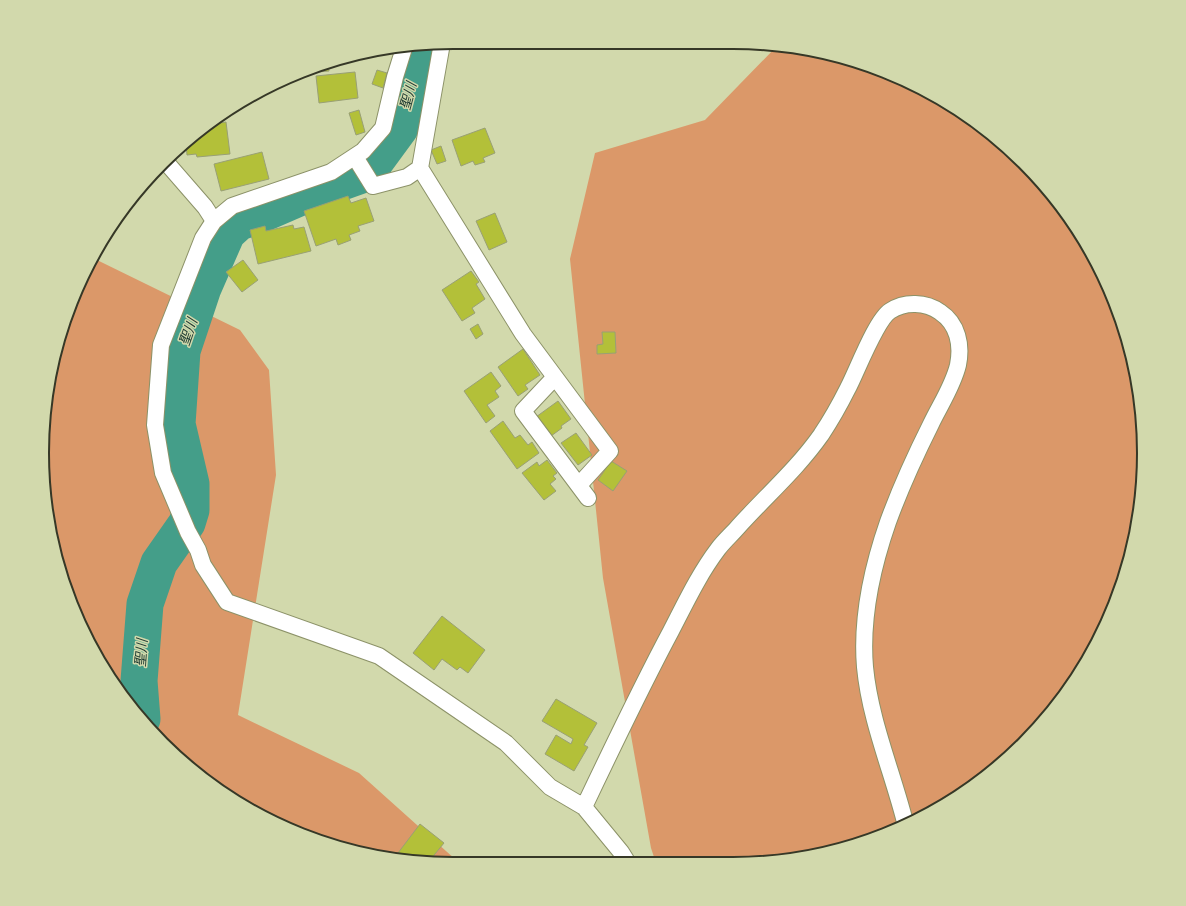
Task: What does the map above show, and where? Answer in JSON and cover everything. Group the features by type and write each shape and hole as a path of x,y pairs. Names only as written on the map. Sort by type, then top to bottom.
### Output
{"street":[{"path":"441,49 420,168 523,334 555,377 610,451 584,491 523,411 555,377"},
{"path":"403,52 395,77 383,128 363,151 331,172 232,206 214,221 203,238 161,345 155,425 163,473 188,532 198,550 203,565 227,602 379,656 506,743 550,787 584,807 624,857"},
{"path":"355,157 373,186 407,177 420,168"},
{"path":"169,165 205,206 214,221"},
{"path":"584,807 655,661 691,594 718,549 756,507 789,475 807,454 822,433 848,388 880,323 889,312 904,305 916,304 929,306 942,313 950,321 958,336 960,351 958,366 953,378 897,496 885,530 871,582 866,623 865,667 869,694 876,724 904,819"}],"shaded area":[{"path":"772,51 812,57 863,70 912,91 935,103 979,132 1019,167 1054,207 1083,251 1106,298 1116,323 1123,348 1134,400 1137,453 1136,479 1134,506 1129,532 1116,583 1095,632 1083,655 1054,699 1037,719 1019,739 979,774 935,803 912,815 863,836 838,843 786,854 733,857 654,857 651,848 603,578 570,259 595,153 705,120"},
{"path":"98,260 240,330 269,370 276,475 238,715 359,773 453,857 400,854 348,843 323,836 298,826 251,803 207,774 167,739 132,699 103,655 91,632 70,583 63,558 52,506 49,453 52,400 63,348 70,323 80,298"}],"building":[{"path":"329,68 329,71 318,72"},
{"path":"377,70 387,73 383,88 372,84"},
{"path":"355,72 358,98 319,103 316,76"},
{"path":"359,110 365,132 356,135 349,113"},
{"path":"226,122 230,154 197,157 196,154 187,155 186,149 220,123"},
{"path":"485,128 495,153 483,158 485,162 475,165 473,161 461,166 452,140"},
{"path":"441,146 446,161 437,164 431,150"},
{"path":"262,152 269,179 221,191 214,164"},
{"path":"348,196 351,203 366,198 374,221 358,226 360,231 349,235 351,240 338,245 336,239 316,246 304,211"},
{"path":"495,213 507,242 489,250 476,221"},
{"path":"293,225 294,229 304,227 311,251 258,264 250,230 265,226 266,231"},
{"path":"243,260 258,280 242,292 226,272"},
{"path":"471,271 479,282 476,284 485,299 472,308 475,313 462,321 442,290"},
{"path":"478,324 483,334 476,339 470,329"},
{"path":"602,332 615,332 616,353 597,354 597,345 603,344"},
{"path":"523,349 540,375 525,385 528,389 518,396 498,367"},
{"path":"491,372 501,386 495,391 499,397 487,405 495,416 486,423 464,391"},
{"path":"558,401 571,419 551,436 536,417"},
{"path":"503,421 515,438 520,435 528,445 532,442 539,453 517,469 490,431"},
{"path":"576,433 592,455 578,465 561,443"},
{"path":"547,460 557,473 553,476 556,479 550,484 556,491 544,500 522,473 537,462 539,466"},
{"path":"611,461 627,471 613,491 598,480"},
{"path":"442,616 485,650 468,673 460,667 457,670 442,659 434,670 413,653"},
{"path":"556,699 597,723 584,745 588,747 574,771 545,754 556,735 571,744 573,739 542,721"},
{"path":"420,824 444,843 433,856 398,853"}],"waterway":[{"name":"聖川","path":"141,710 139,681 145,604 159,563 187,523 191,510 191,484 177,424 182,351 203,288 227,233 239,222 255,217 308,194 367,173 400,128 410,83 424,50"}]}
